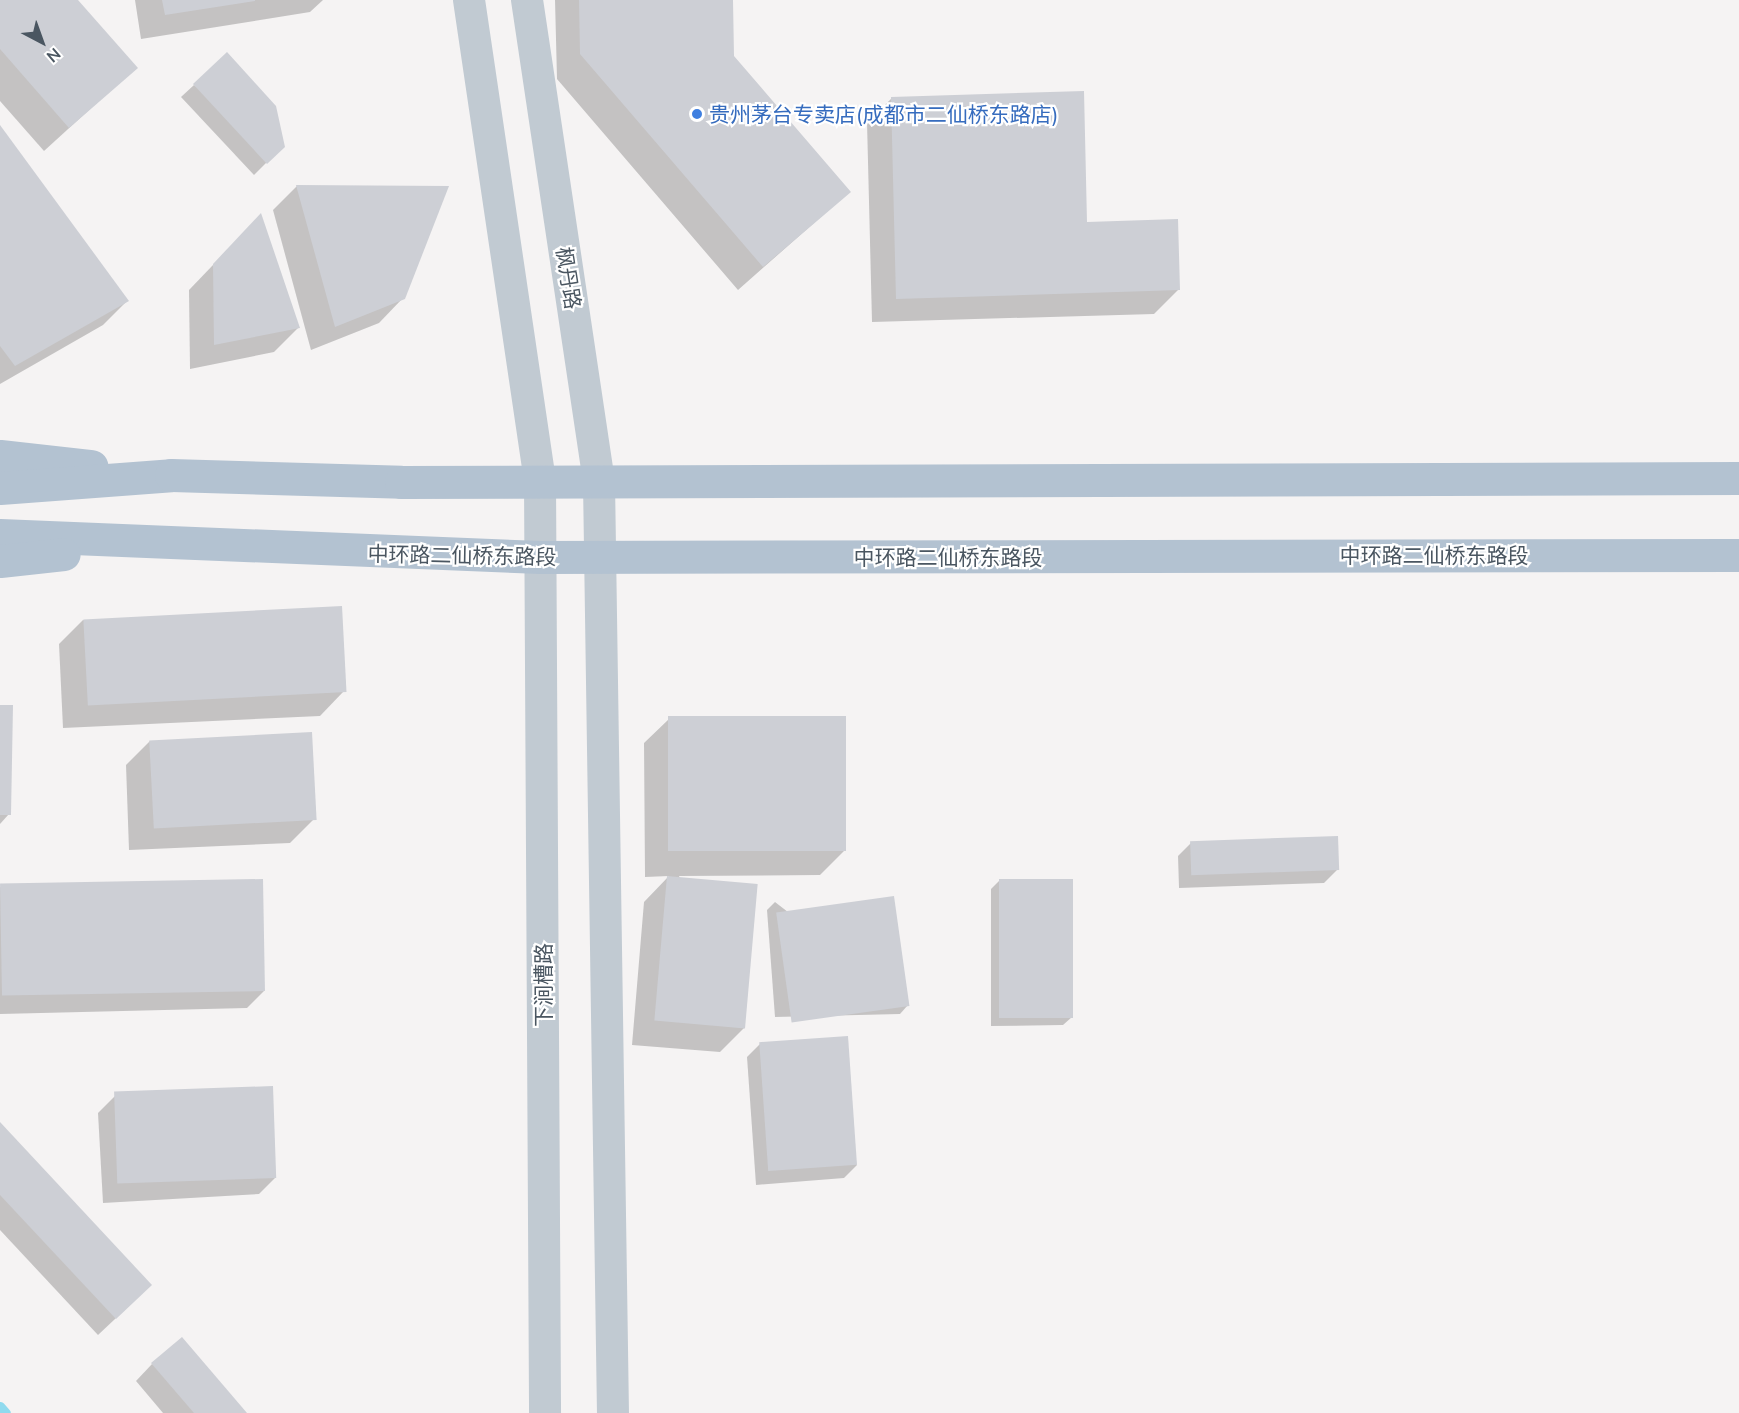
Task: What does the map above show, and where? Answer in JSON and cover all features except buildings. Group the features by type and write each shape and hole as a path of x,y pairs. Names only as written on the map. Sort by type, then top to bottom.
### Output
{"main road":[{"path":"0,456 171,475"},
{"path":"0,488 171,475 599,482 1739,478"},
{"name":"中环路二仙桥东路段","path":"0,535 158,544 601,558 1739,555"},
{"name":"中环路二仙桥东路段","path":"0,561 158,544"}],"street":[{"path":"469,0 540,480 541,557"},
{"name":"枫丹路","path":"527,0 599,482 601,558"},
{"name":"下涧槽路","path":"541,557 545,1413"},
{"path":"601,558 613,1413"}],"waterway":[{"path":"0,1406 6,1413"}],"place":[{"name":"贵州茅台专卖店(成都市二仙桥东路店)","path":"697,114"}]}
